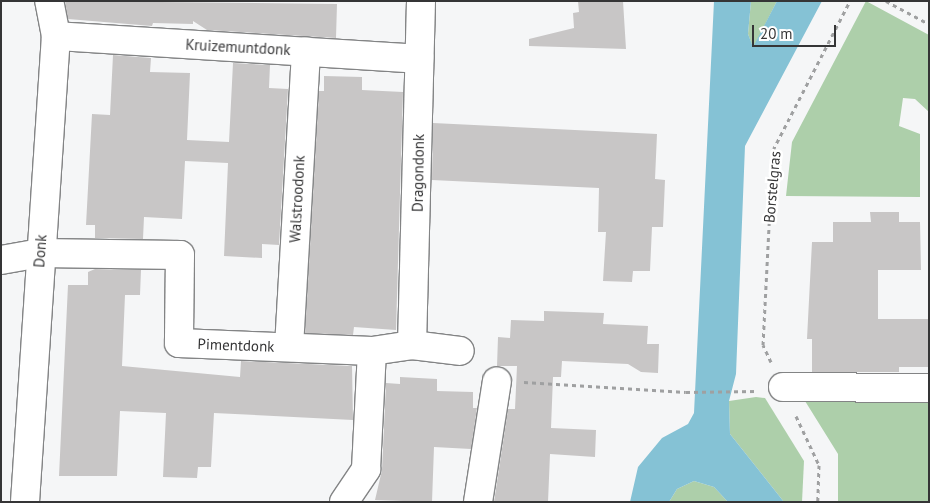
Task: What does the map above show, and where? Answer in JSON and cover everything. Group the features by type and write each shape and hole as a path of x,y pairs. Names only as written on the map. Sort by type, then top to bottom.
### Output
{"street":[{"name":"Donk","path":"25,502 40,253 56,36 49,1"},
{"name":"Dragondonk","path":"412,345 421,1"},
{"name":"Kruizemuntdonk","path":"56,36 419,59"},
{"name":"Walstroodonk","path":"289,347 306,51"},
{"path":"1,260 40,253"},
{"name":"Pimentdonk","path":"40,253 180,255 179,343 372,351 412,345 460,350"},
{"path":"344,502 366,469 372,351"},
{"path":"478,502 497,381"},
{"path":"783,387 929,388"}],"path":[{"name":"Borstelgras","path":"818,502 819,465 763,345 773,150 850,1"},
{"path":"886,1 929,24"},
{"path":"497,381 744,394"}],"green space":[{"path":"751,1 777,1 753,48 748,34"},
{"path":"866,1 929,35 929,112 915,99 903,98 899,126 920,134 920,197 786,196 792,142"},
{"path":"756,397 765,398 804,461 802,502 784,502 730,434 729,401"},
{"path":"929,399 929,502 838,502 838,454 805,401"},
{"path":"694,481 714,487 728,502 669,502 677,489"}],"water":[{"path":"714,1 751,1 748,34 753,47 777,1 822,1 745,146 736,374 729,401 730,434 784,502 728,502 714,487 694,481 677,489 669,502 630,502 638,467 662,438 688,424 694,413"}],"building":[{"path":"65,1 337,4 336,38 207,30 193,21 193,24 153,23 152,26 68,19"},
{"path":"578,1 623,1 626,49 529,46 529,39 574,28 573,13 579,12"},
{"path":"113,55 151,58 150,72 190,73 187,140 229,142 233,63 270,65 269,88 288,89 279,245 262,244 262,258 224,256 228,163 185,161 182,219 144,217 143,239 95,238 95,225 86,225 92,114 110,115"},
{"path":"324,76 362,77 362,90 403,92 396,330 354,327 353,335 305,333 319,91 324,91"},
{"path":"433,123 657,134 655,179 665,180 663,227 652,227 650,271 633,271 632,282 603,281 606,232 598,232 599,188 432,180"},
{"path":"870,212 899,212 899,222 920,222 921,270 878,270 878,319 929,319 929,367 899,367 899,372 812,372 812,339 807,339 812,242 833,242 833,222 871,222"},
{"path":"95,269 141,270 140,295 125,295 122,366 240,377 241,361 352,366 353,420 214,413 211,467 198,467 197,478 163,477 166,413 120,411 117,476 59,476 68,285 88,285 88,272"},
{"path":"544,311 604,313 603,324 648,326 647,344 659,344 658,373 641,372 628,364 562,361 561,377 553,377 551,428 596,430 595,457 550,454 548,502 494,502 508,409 515,409 517,366 497,366 498,337 510,338 511,320 544,321"},
{"path":"400,377 437,379 437,391 473,392 473,408 477,408 471,449 434,447 432,502 375,500 382,470 386,383 400,384"}]}
